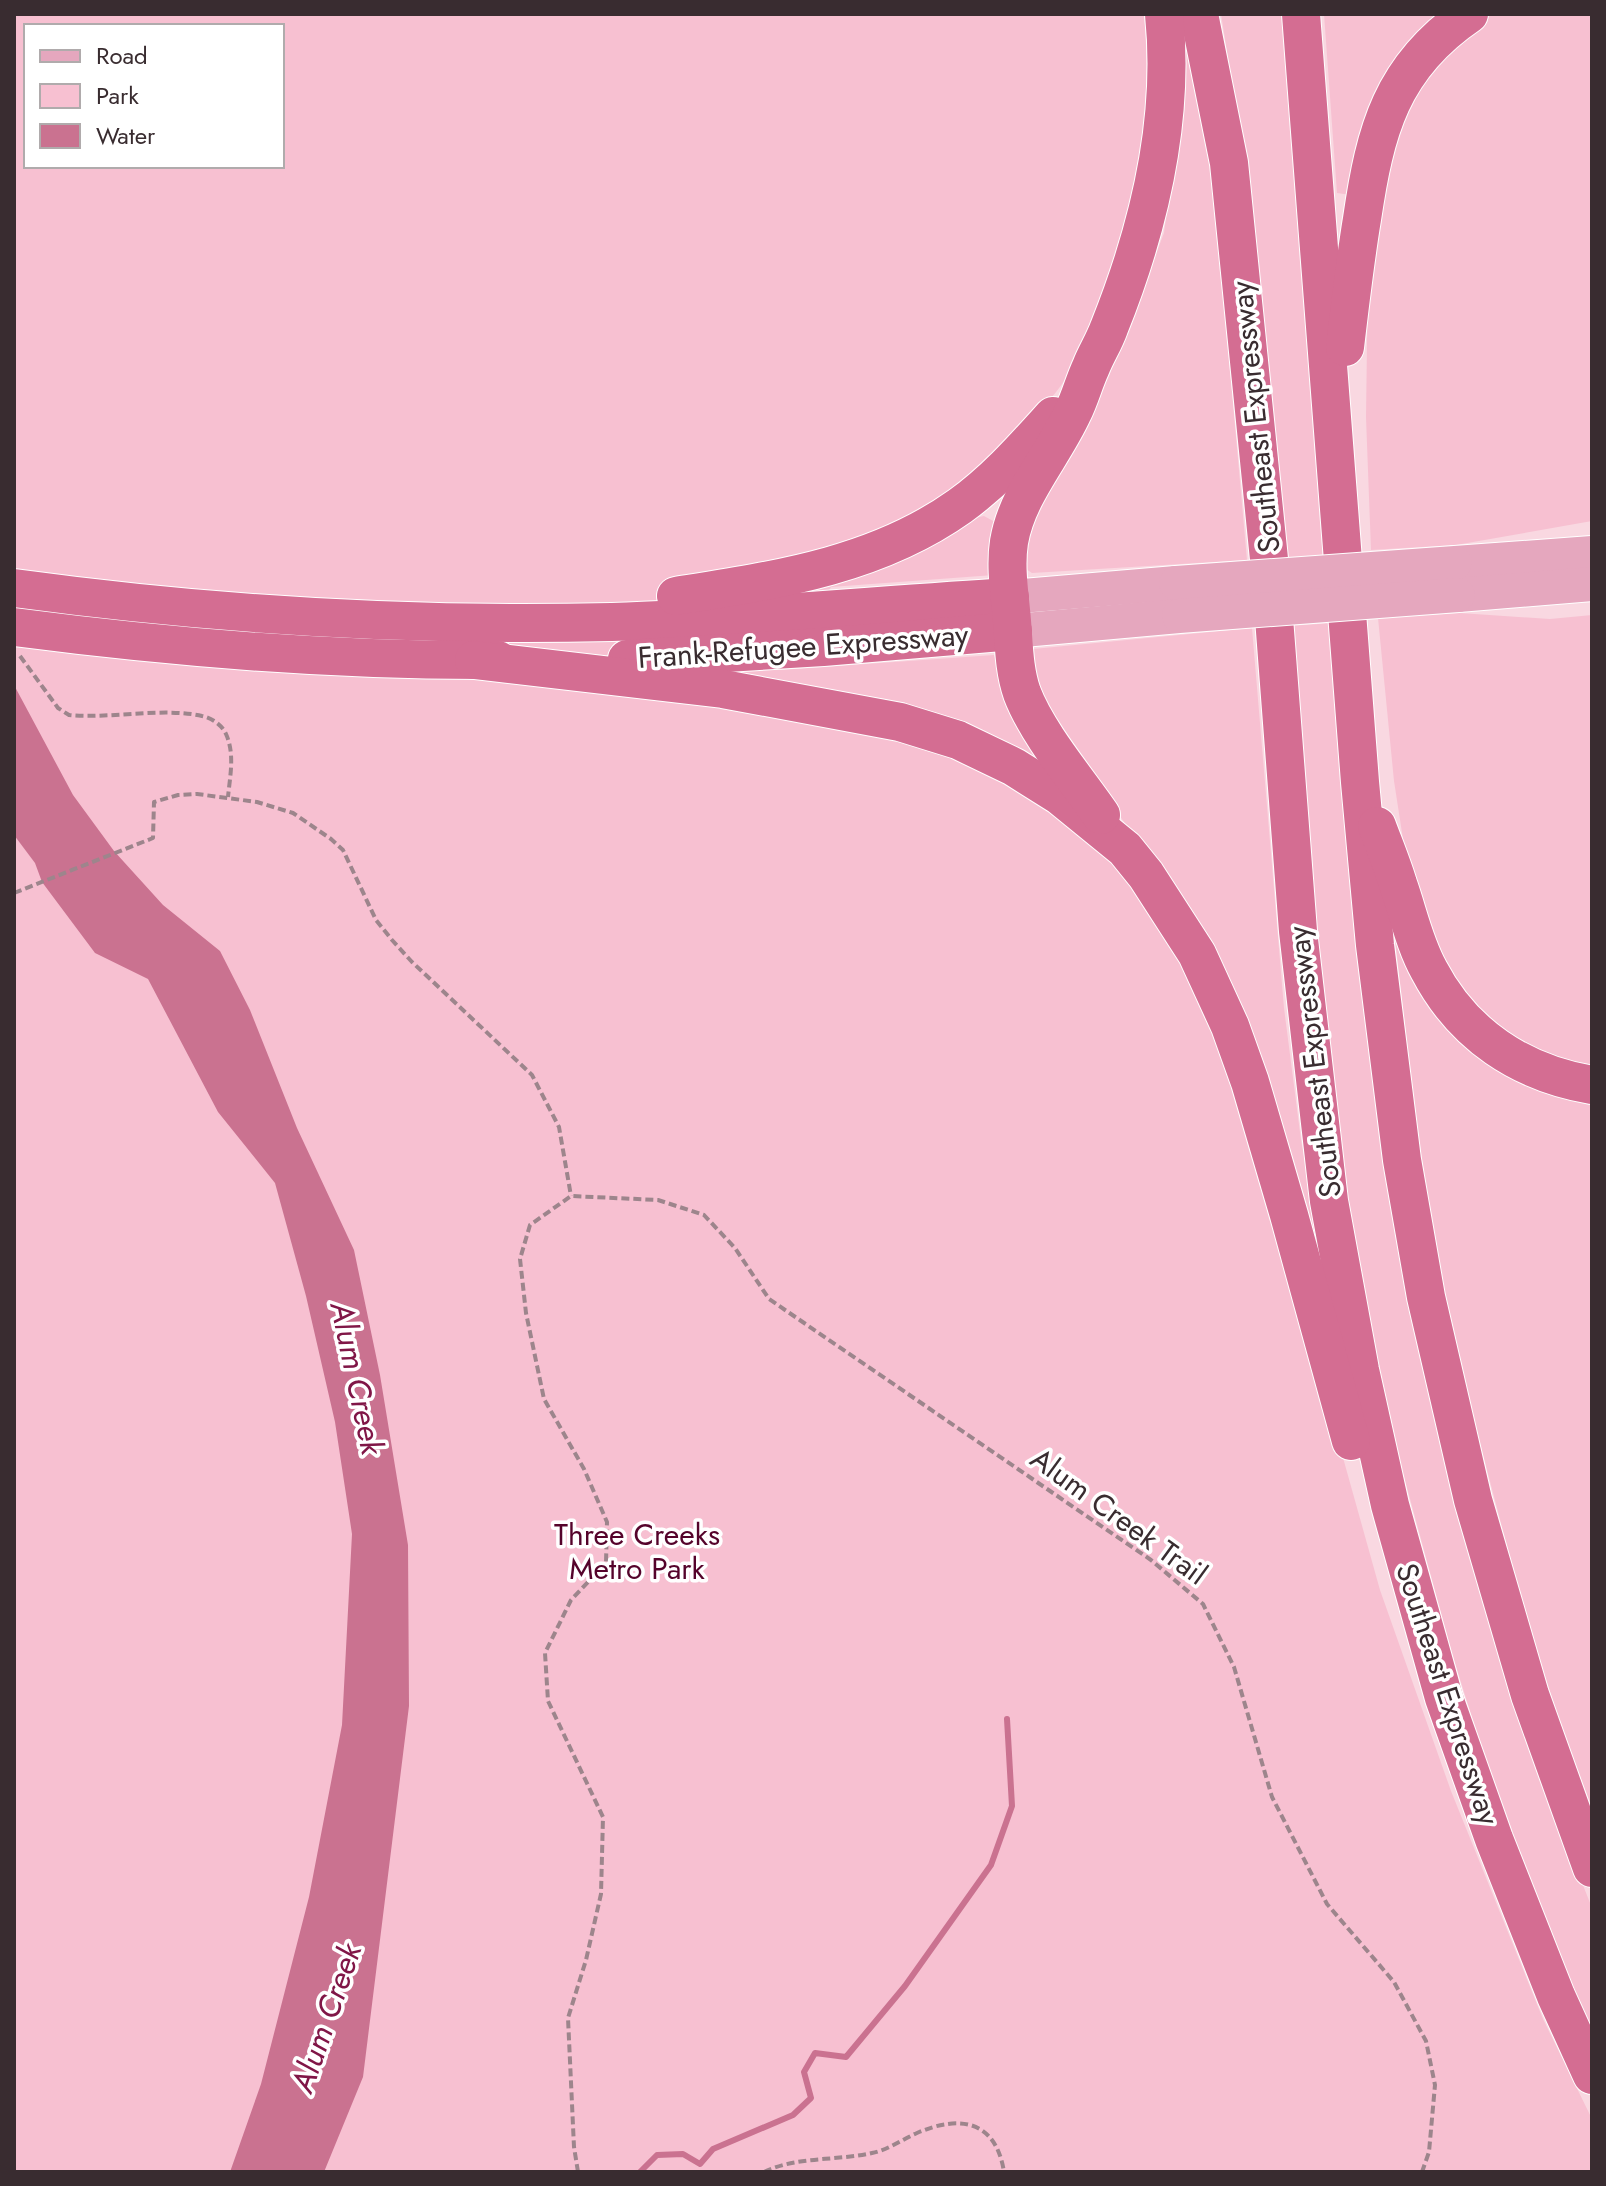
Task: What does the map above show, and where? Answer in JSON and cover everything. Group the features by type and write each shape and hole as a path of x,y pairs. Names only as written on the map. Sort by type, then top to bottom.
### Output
{"highway":[{"path":"1164,14 1167,61 1165,97 1144,225 1127,282 1073,413 1023,500 1014,525 1008,559 1018,680 1027,706 1146,875 1197,954 1230,1026 1281,1186 1382,1555 1426,1641"},
{"name":"Southeast Expressway","path":"1199,14 1229,163 1271,579 1298,931 1329,1201 1363,1385 1390,1505 1426,1641 1494,1839 1556,1996 1592,2075"},
{"path":"1301,14 1360,782 1394,1110 1411,1220 1437,1351 1473,1500 1530,1695 1592,1868"},
{"path":"1334,433 1354,267 1378,132 1393,99 1416,63 1442,35 1469,14"},
{"path":"516,622 765,582 822,569 900,541 961,505 1014,460 1091,366"},
{"name":"Frank-Refugee Expressway","path":"14,588 113,601 304,618 614,622 1012,614"},
{"name":"Frank-Refugee Expressway","path":"14,627 123,641 305,656 474,660 691,656 1012,614"},
{"path":"474,660 723,689 912,725 958,740 1014,767 1060,796 1125,849"},
{"path":"1360,782 1429,971 1462,1018 1485,1042 1521,1064 1570,1081 1592,1085"}],"main road":[{"name":"Frank-Refugee Expressway","path":"1012,614 1179,616 1457,579 1592,553"},
{"name":"Frank-Refugee Expressway","path":"1012,614 1176,583 1457,579 1592,584"}],"path":[{"path":"14,648 58,708 69,715 181,714 204,716 218,723 226,733 232,761 228,797"},
{"path":"14,893 153,838 154,802 178,795 228,797 293,813 343,850 376,920 412,962 532,1075 559,1127 571,1196 530,1225 520,1259 526,1313 544,1399 584,1469 607,1522 606,1563 571,1600 545,1653 548,1701 603,1817 601,1894 586,1960 568,2018 578,2172"},
{"name":"Alum Creek Trail","path":"571,1196 658,1200 704,1215 735,1248 769,1299 1151,1560 1203,1604 1234,1667 1272,1797 1327,1904 1394,1982 1426,2041 1435,2085 1429,2152 1422,2172"},
{"path":"764,2172 780,2164 875,2153 920,2132 960,2123 978,2128 992,2137 999,2147 1004,2172"}],"green space":[{"name":"Three Creeks Metro Park","path":"14,14 1144,14 1146,59 1141,154 1121,250 1106,296 1088,339 1061,385 1019,434 955,522 984,516 995,522 994,575 831,587 780,670 994,655 1013,708 1055,768 822,718 998,770 1131,876 1180,961 1237,1090 1380,1590 1451,1791 1543,2019 1592,2119 1592,2172 14,2172"},
{"path":"1221,14 1286,14 1330,554 1282,560 1247,178"},
{"path":"1324,14 1447,14 1351,195 1337,193"},
{"path":"1494,14 1592,14 1592,521 1456,545 1371,550 1366,417 1368,272 1380,159 1430,60 1475,23"},
{"path":"1188,37 1213,179 1247,560 1032,573 1023,567 1026,524 1121,345 1164,233 1176,141 1181,38"},
{"path":"1460,613 1550,619 1592,615 1592,1067 1552,1061 1476,1012 1436,959 1407,865 1394,781 1378,618"},
{"path":"1334,623 1357,903 1551,1804 1592,1908 1592,2030 1574,1992 1493,1784 1453,1657 1397,1451 1362,1300 1332,1126 1287,626"},
{"path":"1252,628 1284,1008 1301,1140 1333,1313 1179,899 1027,679 1026,663 1033,649"},
{"path":"1394,931 1428,986 1592,1095 1592,1807 1564,1734 1528,1621 1454,1336 1427,1192"}],"water":[{"name":"Alum Creek","path":"14,685 73,795 114,851 163,905 220,951 250,1010 297,1128 354,1250 380,1375 408,1545 409,1706 363,2077 324,2172 230,2172 261,2084 309,1897 342,1725 352,1534 335,1422 306,1296 275,1183 218,1112 148,979 95,953 42,882 35,863 14,835"}],"waterway":[{"path":"640,2172 657,2155 683,2154 700,2164 713,2149 793,2115 811,2098 804,2072 815,2053 846,2057 905,1986 991,1865 1012,1806 1007,1719"}]}
